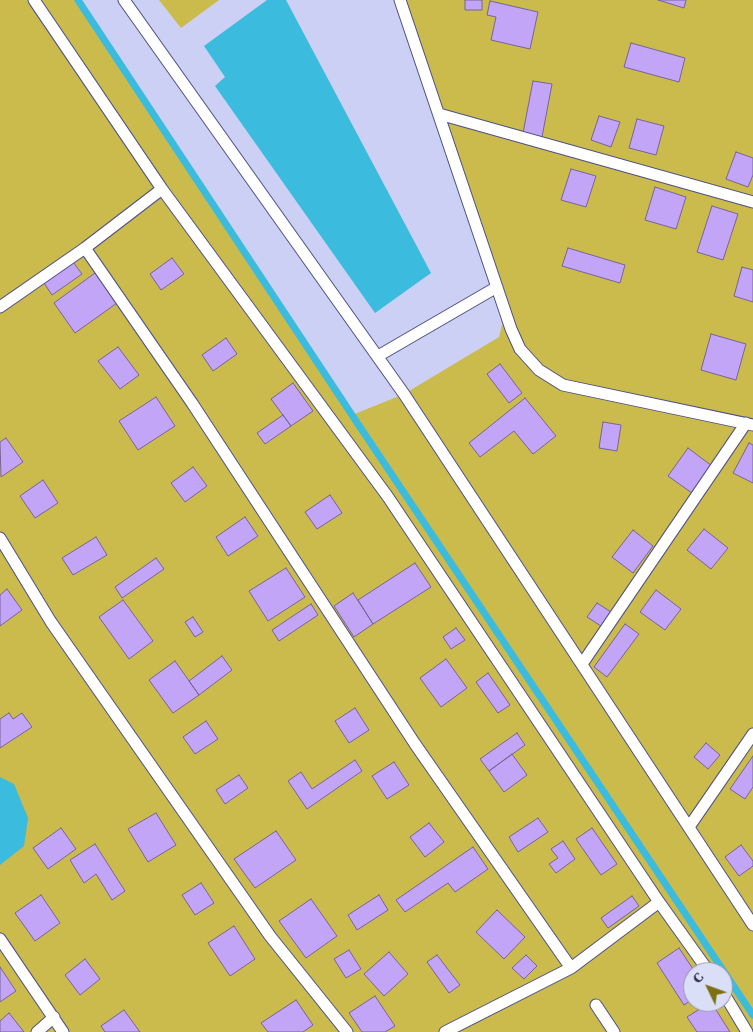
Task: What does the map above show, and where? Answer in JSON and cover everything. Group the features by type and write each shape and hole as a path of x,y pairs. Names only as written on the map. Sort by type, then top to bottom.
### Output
{"lane":[{"path":"34,0 162,189 388,497 660,902 702,962"},
{"path":"124,0 378,356 753,924"},
{"path":"400,0 497,287 520,349 539,370 563,385 750,424 582,664"},
{"path":"439,114 753,202"},
{"path":"0,307 85,248 162,189"},
{"path":"85,248 192,403 415,744 571,968"},
{"path":"378,356 497,287"},
{"path":"0,538 51,622 270,936 346,1032"},
{"path":"689,827 753,734"},
{"path":"445,1032 571,968 660,902"},
{"path":"0,939 63,1032"},
{"path":"596,1005 614,1032"},
{"path":"733,1009 747,1032"},
{"path":"37,1032 54,1017"}],"shaded area":[{"path":"0,0 78,0 352,415 404,394 499,337 505,313 405,14 407,0 753,0 753,1032 0,1032"},
{"path":"159,0 219,0 181,28"}],"water":[{"path":"267,0 286,0 431,273 375,313 215,86 225,77 204,46"},
{"path":"0,777 14,784 28,818 24,846 0,865"}],"building":[{"path":"465,0 482,0 482,10 465,10"},
{"path":"658,0 686,0 684,8"},
{"path":"490,1 538,12 530,49 491,40 496,17 487,15"},
{"path":"631,43 685,58 679,82 624,67"},
{"path":"533,81 552,84 542,137 523,133"},
{"path":"599,116 620,122 611,147 591,140"},
{"path":"637,119 664,126 656,155 629,148"},
{"path":"736,152 753,158 753,175 748,187 726,179"},
{"path":"571,169 596,176 586,207 561,200"},
{"path":"655,187 686,197 676,229 645,220"},
{"path":"712,206 738,214 723,260 697,252"},
{"path":"568,248 625,265 620,283 562,266"},
{"path":"172,258 184,274 161,290 150,274"},
{"path":"73,262 82,274 52,295 44,283"},
{"path":"742,267 753,270 753,302 734,296"},
{"path":"95,273 117,303 75,333 54,303"},
{"path":"711,334 746,344 736,380 701,370"},
{"path":"226,338 237,354 213,371 202,355"},
{"path":"118,347 139,375 120,389 98,361"},
{"path":"500,364 522,393 509,403 487,374"},
{"path":"293,383 313,411 291,426 271,399"},
{"path":"156,397 175,426 138,450 119,421"},
{"path":"525,398 556,436 533,454 514,431 480,457 469,443"},
{"path":"283,415 291,426 265,444 257,433"},
{"path":"603,422 621,425 617,451 599,448"},
{"path":"6,438 23,462 1,477 0,442"},
{"path":"749,443 753,445 753,483 733,473"},
{"path":"688,448 712,466 692,493 668,476"},
{"path":"193,467 207,486 185,502 171,483"},
{"path":"43,480 58,503 35,518 20,496"},
{"path":"330,495 342,513 317,529 305,512"},
{"path":"245,517 258,536 228,556 216,537"},
{"path":"704,529 728,548 711,569 687,550"},
{"path":"633,530 653,546 633,573 612,557"},
{"path":"96,537 107,555 73,575 62,558"},
{"path":"156,558 164,569 122,598 115,587"},
{"path":"415,563 431,587 373,624 358,600"},
{"path":"286,568 305,597 268,621 249,591"},
{"path":"7,589 22,610 0,626 0,595"},
{"path":"656,590 681,609 665,630 640,612"},
{"path":"353,593 373,624 354,637 334,606"},
{"path":"123,600 153,641 129,659 99,617"},
{"path":"597,603 611,612 601,626 587,617"},
{"path":"311,604 318,615 279,641 272,630"},
{"path":"193,617 203,632 195,637 185,622"},
{"path":"625,624 639,634 607,677 594,667"},
{"path":"456,628 465,640 451,649 443,637"},
{"path":"222,656 232,670 199,695 189,681"},
{"path":"446,659 467,688 441,707 420,678"},
{"path":"175,661 199,695 173,713 149,680"},
{"path":"488,673 510,705 498,713 476,682"},
{"path":"355,708 369,730 349,743 335,721"},
{"path":"9,713 13,719 22,713 32,727 0,748 0,719"},
{"path":"206,721 218,739 195,754 183,737"},
{"path":"517,733 525,745 489,771 480,759"},
{"path":"706,743 720,755 708,769 694,757"},
{"path":"512,754 527,775 504,792 489,771"},
{"path":"753,756 753,787 745,799 730,789"},
{"path":"355,760 362,771 307,809 288,781 301,772 312,789"},
{"path":"394,762 409,785 387,799 372,776"},
{"path":"239,775 248,788 225,804 216,790"},
{"path":"156,813 176,845 148,862 128,829"},
{"path":"538,818 548,832 518,852 509,837"},
{"path":"429,823 444,842 425,857 410,837"},
{"path":"61,828 76,849 48,869 33,848"},
{"path":"592,828 617,864 601,875 576,839"},
{"path":"276,831 296,860 255,888 234,859"},
{"path":"563,841 575,859 556,873 549,864 558,858 551,849"},
{"path":"95,844 125,891 112,900 96,874 84,883 70,860"},
{"path":"741,845 753,861 753,866 739,876 725,857"},
{"path":"473,847 488,869 455,892 448,883 405,912 396,900"},
{"path":"201,883 214,903 195,915 182,895"},
{"path":"41,895 60,923 35,941 15,913"},
{"path":"379,895 388,910 357,930 348,915"},
{"path":"632,896 639,906 608,928 601,918"},
{"path":"311,899 337,936 306,958 279,921"},
{"path":"497,910 525,937 504,959 476,932"},
{"path":"234,926 255,959 230,976 208,943"},
{"path":"679,948 688,962 683,962 683,1003 657,963"},
{"path":"349,950 361,969 346,978 334,959"},
{"path":"389,952 408,974 384,996 364,974"},
{"path":"437,955 460,985 449,993 427,962"},
{"path":"526,955 537,966 524,979 512,968"},
{"path":"85,959 100,979 80,995 65,975"},
{"path":"0,967 16,991 0,1002"},
{"path":"375,996 395,1026 385,1032 362,1032 349,1013"},
{"path":"296,1000 313,1025 303,1032 268,1032 261,1023"},
{"path":"124,1010 140,1032 105,1032 101,1026"},
{"path":"695,1012 717,1012 730,1032 697,1032 687,1017"},
{"path":"9,1013 24,1032 0,1032 0,1021"}],"waterway":[{"path":"78,0 352,415 753,1015"}]}
